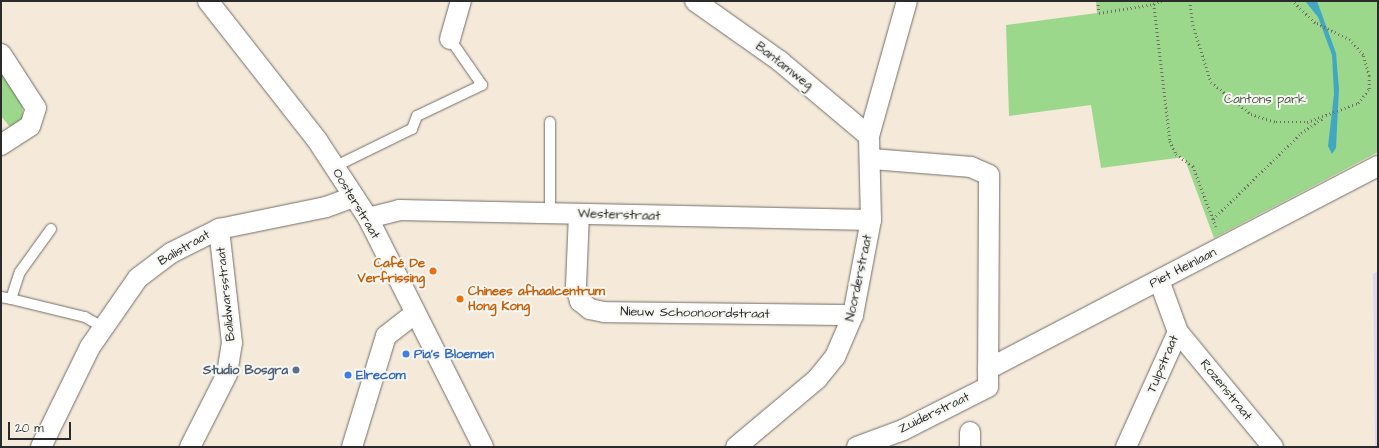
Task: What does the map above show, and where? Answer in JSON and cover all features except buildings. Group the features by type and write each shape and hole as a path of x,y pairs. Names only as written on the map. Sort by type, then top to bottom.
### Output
{"street":[{"name":"Oosterstraat","path":"208,1 317,140 368,218 414,314 483,447"},
{"path":"450,39 461,1"},
{"name":"Bantamweg","path":"695,1 781,62 869,136"},
{"name":"Noorderstraat","path":"736,447 817,379 835,357 853,315 871,220 872,159 869,136 907,1"},
{"path":"1,54 36,108 30,126 1,145"},
{"path":"872,159 971,167 989,175 988,378"},
{"name":"Piet Heinlaan","path":"988,378 1159,280 1378,166"},
{"name":"Balistraat","path":"46,446 90,347 138,278 171,253 219,229 326,207 354,197"},
{"name":"Westerstraat","path":"368,218 399,210 871,220"},
{"name":"Nieuw Schoonoordstraat","path":"579,214 576,287 580,301 590,309 604,312 853,315"},
{"name":"Balidwarsstraat","path":"190,447 227,374 232,343 219,229"},
{"name":"Tulpstraat","path":"1126,447 1178,332 1159,280"},
{"path":"352,447 386,336 414,314"},
{"name":"Rozenstraat","path":"1178,332 1273,447"},
{"name":"Zuiderstraat","path":"857,447 903,430 988,378"}],"lane":[{"path":"334,167 412,129 417,116 482,85 450,39"},
{"path":"550,122 550,213"},
{"path":"51,229 20,272 6,298 85,317 104,328"}],"path":[{"path":"1098,1 1099,13 1154,4 1162,1"},
{"path":"1190,1 1193,25 1211,82 1231,100 1251,114 1276,122 1307,122 1326,117 1358,103 1369,89 1369,76 1363,55 1350,40 1315,23 1292,1"},
{"path":"1154,4 1170,141 1176,154 1193,166 1223,247"},
{"path":"1213,219 1300,133 1326,117"}],"shaded area":[{"path":"1378,271 1378,447 1375,447 1373,274"}],"green space":[{"name":"Cantons park","path":"1096,1 1378,1 1378,152 1214,238 1184,157 1101,168 1091,105 1009,116 1006,25 1097,13"},
{"path":"1,71 22,102 23,118 10,127 1,116"}],"water":[{"path":"1305,1 1317,1 1336,53 1339,89 1336,148 1332,154 1328,146 1334,94 1332,55 1318,17"}],"place":[{"name":"Café De Verfrissing","path":"433,271"},
{"name":"Chinees afhaalcentrum Hong Kong","path":"460,299"},
{"name":"Pia's Bloemen","path":"406,354"},
{"name":"Studio Bosgra","path":"296,370"},
{"name":"Elrecom","path":"348,375"}]}
